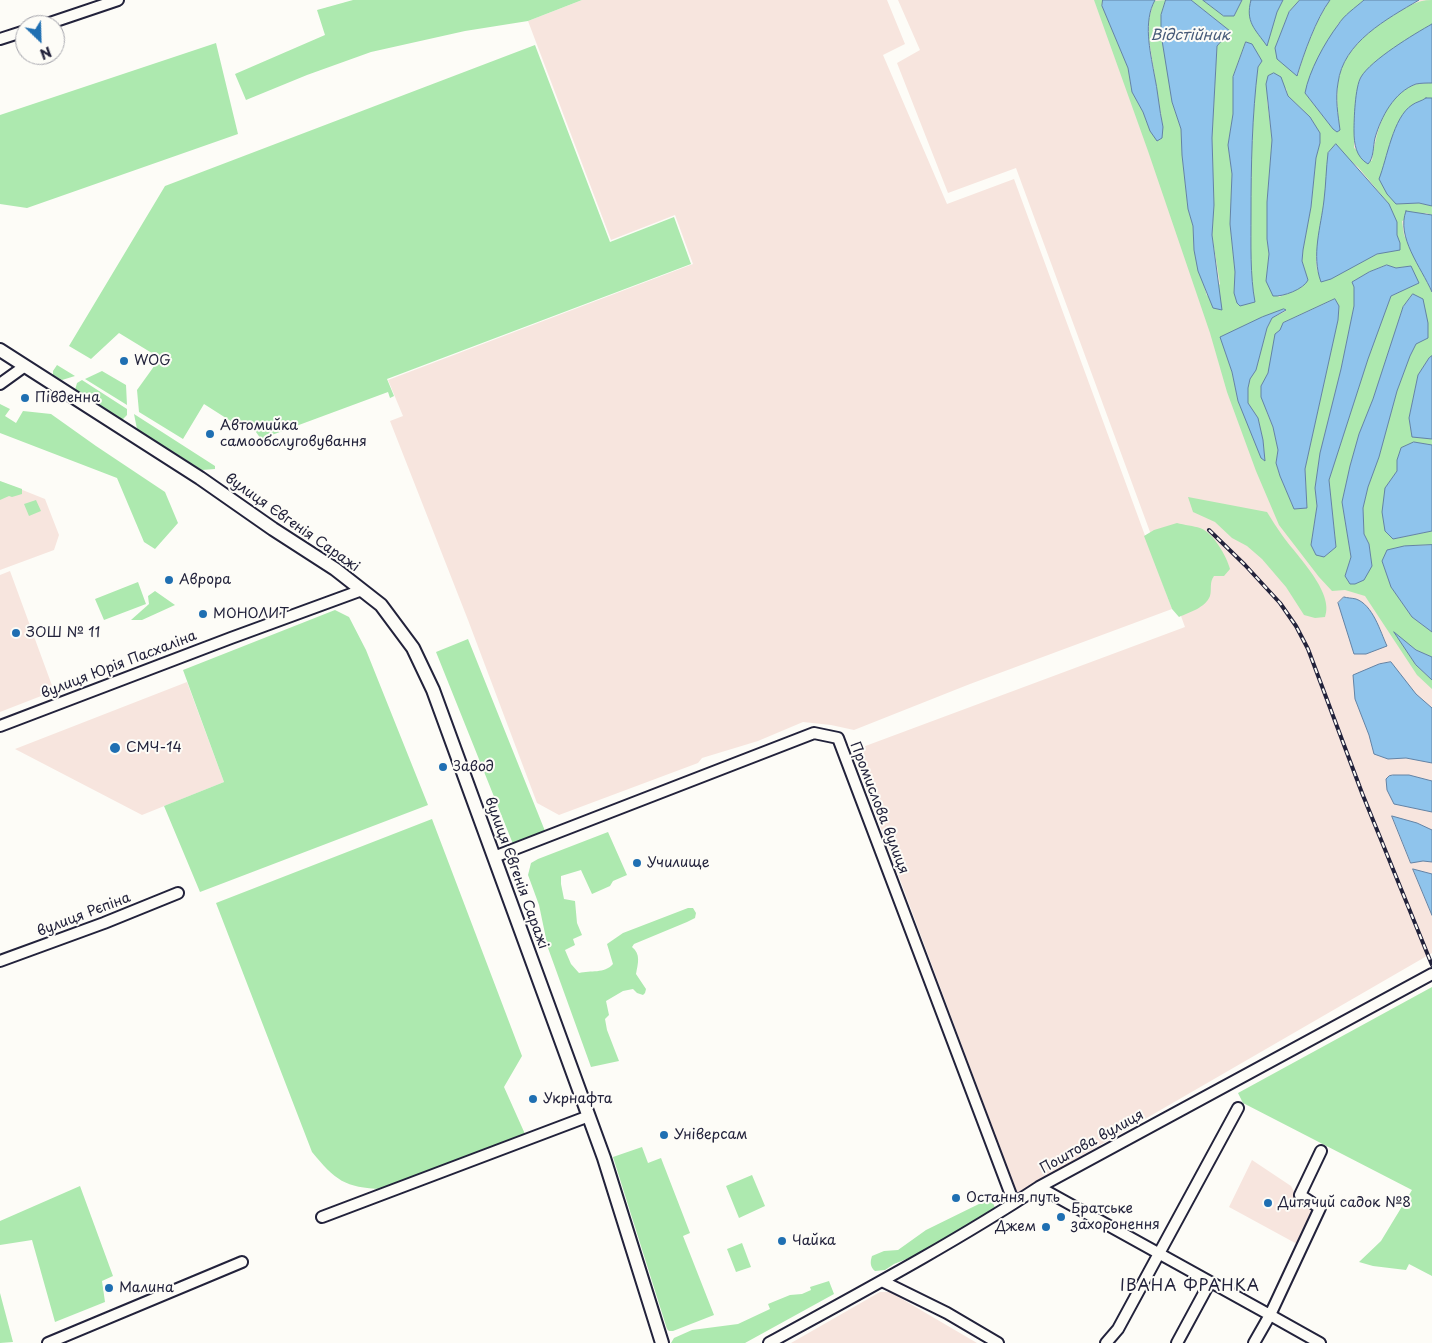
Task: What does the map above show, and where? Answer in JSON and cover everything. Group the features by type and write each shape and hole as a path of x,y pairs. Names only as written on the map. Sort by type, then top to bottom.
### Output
{"main road":[{"name":"вулиця Євгенія Саражі","path":"0,350 200,478 335,569 381,606 413,648 433,690 589,1116 662,1343"}],"street":[{"path":"65,18 118,0"},
{"path":"0,39 15,34"},
{"path":"0,384 25,366"},
{"name":"вулиця Юрія Пасхаліна","path":"0,726 223,640 362,590"},
{"name":"Промислова вулиця","path":"494,857 814,733 838,738 1014,1203"},
{"name":"вулиця Рєпіна","path":"0,961 104,924 178,893"},
{"name":"Поштова вулиця","path":"769,1343 882,1281 1039,1187 1432,974"},
{"path":"1106,1343 1118,1329 1238,1108"},
{"path":"322,1217 589,1116"},
{"path":"1254,1343 1270,1315 1320,1208 1300,1195 1322,1151"},
{"path":"1039,1187 1320,1343"},
{"path":"48,1343 242,1262"},
{"path":"882,1281 947,1313 998,1343"},
{"path":"1177,1343 1210,1282"}],"shaded area":[{"path":"582,0 887,0 905,44 883,55 947,204 1014,179 1172,609 970,684 854,730 803,722 758,741 702,758 698,763 559,815 537,803 390,421 403,416 388,380 693,264 675,215 611,240 528,21"},
{"path":"898,0 1432,0 1432,953 1017,1193 852,751 1185,627 1016,168 948,193 897,63 920,50"},
{"path":"0,481 45,499 59,535 54,550 0,570"},
{"name":"ЗОШ № 11","path":"10,571 54,691 0,712 0,575"},
{"name":"СМЧ-14","path":"187,682 224,782 142,815 15,749"},
{"name":"Дитячий садок №8","path":"1252,1160 1291,1186 1298,1199 1314,1208 1297,1244 1229,1207"},
{"path":"880,1292 890,1292 977,1343 791,1343"}],"green space":[{"path":"353,0 582,0 528,21 465,31 371,52 246,100 235,74 325,35 317,10"},
{"path":"1094,0 1103,0 1102,6 1128,68 1132,92 1143,112 1150,131 1163,127 1149,40 1149,19 1154,1 1166,0 1161,15 1172,102 1181,129 1182,155 1188,209 1193,226 1194,250 1207,296 1220,284 1212,235 1214,205 1212,138 1217,46 1230,31 1191,0 1203,0 1225,16 1234,16 1242,0 1251,0 1251,18 1267,45 1277,12 1283,0 1300,0 1289,12 1275,48 1298,75 1311,36 1330,0 1364,0 1338,24 1305,93 1333,129 1340,129 1337,101 1338,84 1344,62 1350,52 1366,35 1385,21 1412,4 1432,0 1432,24 1375,62 1360,78 1354,119 1354,148 1372,161 1376,138 1384,115 1390,105 1406,89 1417,84 1432,83 1432,98 1426,98 1394,131 1380,179 1396,204 1419,203 1432,206 1432,215 1426,213 1402,221 1404,235 1432,292 1432,356 1418,375 1409,418 1412,436 1432,439 1432,445 1414,442 1397,460 1397,471 1385,488 1393,539 1432,531 1432,545 1404,546 1382,561 1391,587 1412,617 1432,632 1432,657 1416,650 1396,634 1416,665 1432,680 1432,689 1417,675 1365,596 1345,590 1332,591 1279,525 1256,471 1227,392 1210,333","holes":["1246,42 1262,61 1258,67 1253,123 1251,260 1255,302 1234,293 1235,272 1230,224 1232,174 1228,145 1233,114 1233,77","1286,88 1288,96 1310,117 1320,133 1320,143 1316,158 1311,207 1302,261 1308,280 1302,287 1279,297 1266,281 1269,254 1267,202 1272,140 1267,99","1336,144 1389,204 1396,222 1400,243 1331,279 1317,271 1316,258 1327,180 1328,153","1386,265 1396,268 1411,266 1400,292 1391,296 1368,359 1329,480 1336,547 1324,557 1311,545 1317,506 1315,488 1320,453 1341,369 1354,306 1354,287 1352,282","1413,294 1416,344 1397,391 1363,508 1364,534 1369,544 1372,566 1345,576 1351,557 1342,502 1359,434 1373,399 1403,307","1335,299 1339,306 1338,320 1305,469 1307,508 1294,509 1276,463 1278,450 1261,386 1268,373 1283,323","1284,309 1286,311 1272,318 1267,328 1256,370 1250,379 1248,388 1248,403 1258,418 1265,460 1238,401 1232,372 1225,352"]},
{"path":"216,43 238,134 27,208 0,204 0,115"},
{"path":"535,45 610,242 674,217 691,264 387,379 394,396 390,398 388,392 261,439 248,421 240,427 204,404 183,439 139,412 137,390 160,358 119,333 91,359 69,346 165,186"},
{"path":"57,365 75,376 62,380 53,375"},
{"path":"102,371 126,385 127,405 85,379"},
{"path":"82,380 127,409 127,415 122,420 75,390 77,383"},
{"path":"0,404 10,409 5,416 16,423 23,411 51,414 165,492 178,523 155,549 144,542 117,478 0,433"},
{"path":"134,414 215,466 215,469 202,470 137,429"},
{"path":"0,481 22,489 22,494 0,500"},
{"path":"1188,497 1267,512 1319,585 1327,607 1325,617 1315,618 1304,615 1286,587 1262,559 1247,546 1232,538 1215,522 1193,512"},
{"path":"36,500 41,511 29,516 24,504"},
{"path":"1177,523 1200,528 1210,534 1223,552 1230,569 1224,576 1214,576 1210,596 1205,604 1179,617 1172,609 1144,536 1154,530"},
{"path":"138,582 146,604 104,620 95,599"},
{"path":"155,591 175,605 142,620 131,620 149,604 148,596"},
{"path":"335,610 349,617 366,650 428,805 200,892 164,806 224,782 183,670"},
{"path":"468,639 545,831 513,844 436,652"},
{"path":"432,819 522,1056 504,1087 525,1134 382,1189 359,1187 334,1176 312,1152 216,903"},
{"path":"608,832 627,875 613,881 610,886 592,894 581,870 561,876 564,899 575,901 577,923 582,935 573,939 575,945 565,950 571,964 579,973 606,969 613,964 607,944 623,933 688,908 693,908 696,913 695,918 687,922 634,944 632,947 637,953 638,959 636,974 646,989 645,993 643,995 637,993 633,989 623,991 606,1001 609,1015 605,1019 607,1030 619,1061 591,1067 548,948 539,905 528,875 531,863 538,859"},
{"path":"1432,987 1432,1276 1409,1264 1406,1270 1373,1266 1359,1262 1381,1241 1412,1190 1243,1103 1238,1093"},
{"path":"642,1147 648,1163 661,1158 690,1233 683,1236 714,1315 673,1331 667,1329 613,1157"},
{"path":"752,1175 765,1206 739,1218 726,1186"},
{"path":"80,1186 113,1276 102,1281 105,1302 55,1322 32,1240 0,1245 0,1221"},
{"path":"985,1201 993,1203 996,1210 960,1229 954,1235 939,1241 929,1250 894,1264 885,1270 875,1271 872,1268 872,1256 884,1251 898,1250 926,1230"},
{"path":"742,1243 751,1267 736,1272 727,1249"},
{"path":"829,1281 834,1294 745,1343 671,1343 674,1338 692,1330 738,1324 770,1309 768,1304 790,1295 802,1294 811,1290 810,1287"},
{"path":"0,1293 13,1342 0,1343"}],"water":[{"name":"Відстійник","path":"1103,0 1155,0 1151,9 1148,27 1149,46 1163,127 1162,138 1157,141 1150,131 1143,112 1132,92 1128,68 1102,6"},
{"name":"Відстійник","path":"1166,0 1191,0 1230,31 1217,46 1212,138 1214,205 1212,235 1222,310 1213,308 1198,271 1194,250 1193,226 1188,209 1182,155 1181,129 1172,102 1161,34 1161,15"},
{"name":"Відстійник","path":"1203,0 1242,0 1234,16 1224,16"},
{"name":"Відстійник","path":"1251,0 1283,0 1277,12 1267,46 1250,20 1249,8"},
{"path":"1300,0 1330,0 1315,26 1297,76 1277,59 1275,48 1289,12"},
{"path":"1364,0 1419,0 1368,33 1348,55 1342,68 1337,89 1340,130 1337,132 1305,93 1314,66 1328,40 1343,18"},
{"path":"1432,24 1432,83 1416,84 1395,99 1381,122 1368,164 1358,154 1354,136 1356,95 1361,77 1383,55"},
{"name":"Відстійник","path":"1246,42 1252,44 1262,61 1258,67 1253,122 1251,259 1255,302 1240,306 1234,293 1235,272 1230,224 1232,174 1228,145 1233,114 1233,77"},
{"path":"1274,73 1281,77 1288,96 1310,117 1320,133 1320,143 1316,158 1311,207 1302,261 1308,280 1293,292 1273,296 1266,281 1269,254 1267,202 1272,140 1266,84 1268,76"},
{"path":"1426,98 1432,98 1432,206 1419,203 1396,204 1387,194 1379,179 1391,139 1400,119 1412,105"},
{"path":"1336,144 1389,204 1397,222 1400,250 1377,254 1331,279 1321,282 1317,262 1318,241 1328,153"},
{"path":"1406,211 1432,215 1432,292 1407,241 1404,231"},
{"path":"1387,265 1396,268 1411,266 1419,283 1391,296 1368,359 1329,480 1336,547 1324,557 1316,555 1311,545 1317,506 1315,488 1320,453 1341,369 1354,306 1354,287 1352,282 1369,272"},
{"path":"1413,294 1423,299 1428,323 1428,338 1416,344 1410,356 1397,391 1379,457 1368,487 1363,508 1364,534 1369,544 1372,566 1364,580 1350,584 1345,576 1351,557 1342,502 1359,434 1373,399 1403,307"},
{"path":"1335,299 1339,306 1338,320 1305,469 1307,508 1294,509 1276,463 1278,450 1273,427 1261,397 1261,386 1268,373 1275,334 1280,330 1283,323"},
{"path":"1284,309 1286,310 1272,318 1267,328 1256,370 1250,379 1248,388 1248,403 1258,418 1265,461 1261,458 1238,401 1232,372 1220,337"},
{"path":"1432,356 1432,439 1412,437 1409,418 1418,375"},
{"path":"1414,442 1432,445 1432,531 1393,539 1385,531 1382,512 1385,488 1397,471 1397,460 1401,448"},
{"path":"1432,545 1432,632 1412,617 1391,587 1382,561 1387,550 1404,546"},
{"path":"1344,597 1356,599 1367,607 1375,619 1387,646 1366,654 1354,654 1338,603"},
{"path":"1394,632 1416,650 1432,657 1432,680 1416,665"},
{"path":"1391,662 1416,694 1432,708 1432,763 1406,758 1388,759 1374,754 1355,699 1353,675 1379,664"},
{"path":"1393,775 1409,775 1432,781 1432,812 1394,804 1387,790 1386,779"},
{"path":"1392,816 1417,823 1432,830 1432,862 1411,863"},
{"path":"1413,869 1432,874 1432,915"}],"railway":[{"path":"1209,530 1280,603 1296,626 1308,649 1362,793 1432,965"}],"place":[{"name":"WOG","path":"124,361"},
{"name":"Південна","path":"25,398"},
{"name":"Автомийка самообслуговування","path":"210,434"},
{"name":"Аврора","path":"169,580"},
{"name":"МОНОЛИТ","path":"203,614"},
{"name":"ЗОШ № 11","path":"16,633"},
{"name":"СМЧ-14","path":"115,748"},
{"name":"Завод","path":"443,767"},
{"name":"Училище","path":"637,863"},
{"name":"Укрнафта","path":"533,1099"},
{"name":"Універсам","path":"664,1135"},
{"name":"Остання путь","path":"956,1198"},
{"name":"Дитячий садок №8","path":"1268,1203"},
{"name":"Братське захоронення","path":"1061,1217"},
{"name":"Джем","path":"1046,1227"},
{"name":"Чайка","path":"782,1241"},
{"name":"Малина","path":"109,1288"}],"district":[{"name":"ІВАНА ФРАНКА","path":"1190,1287"}]}
